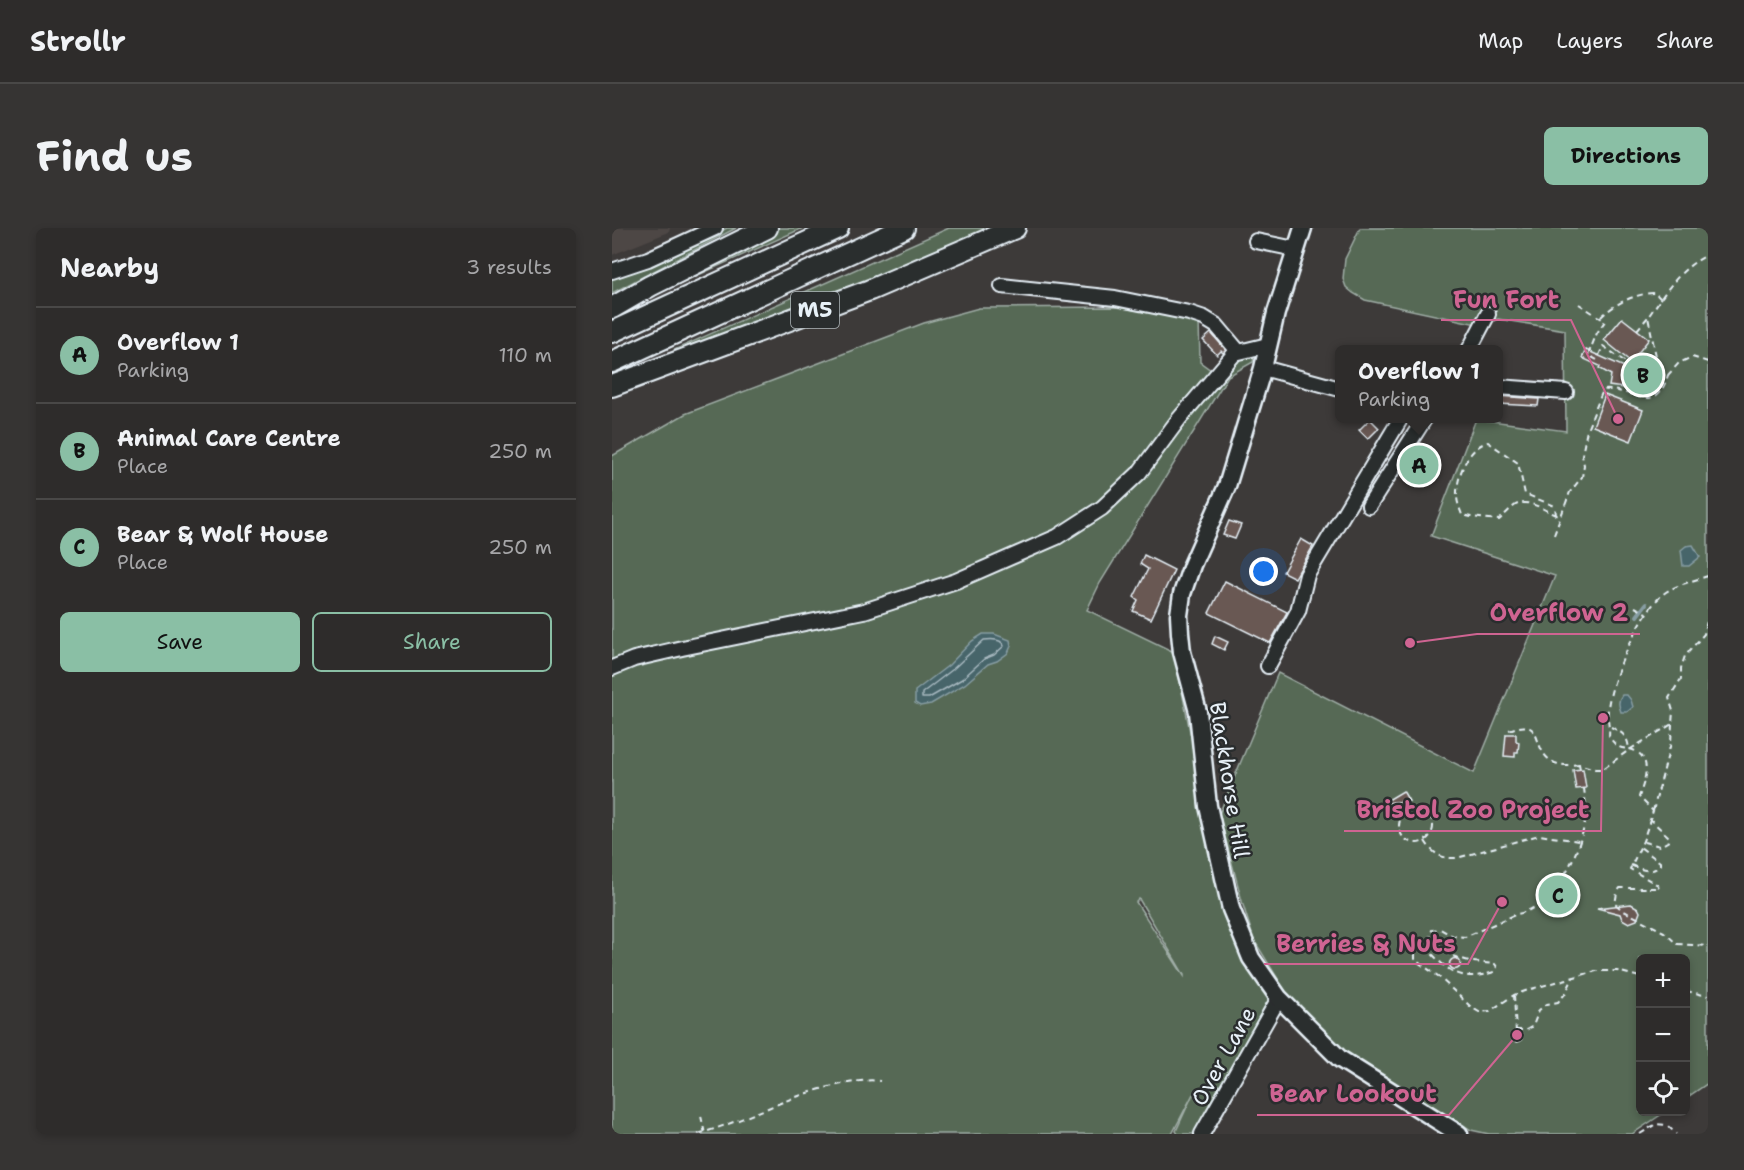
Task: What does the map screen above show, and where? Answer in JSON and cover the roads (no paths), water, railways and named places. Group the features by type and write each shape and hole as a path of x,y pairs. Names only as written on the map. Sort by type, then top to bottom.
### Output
{"highway":[{"path":"612,308 650,286 767,228"},
{"path":"612,332 838,228"},
{"name":"M5","path":"612,362 904,228"},
{"name":"M5","path":"612,386 870,290 1015,228"}],"main road":[{"name":"Blackhorse Hill","path":"1303,228 1227,486 1192,565 1182,594 1179,615 1182,652 1198,712 1208,806 1231,909 1251,958 1279,998 1340,1059 1459,1134"}],"street":[{"path":"612,271 648,259 715,228"},
{"path":"1256,241 1295,249"},
{"path":"1002,286 1115,298 1204,318 1217,326 1238,351"},
{"path":"1472,345 1488,314"},
{"path":"612,668 634,659 864,611 956,581 1057,537 1102,508 1139,473 1179,419 1235,352 1268,345"},
{"path":"1263,368 1335,388"},
{"path":"1503,387 1566,392"},
{"path":"1268,666 1298,611 1307,575 1398,423"},
{"path":"1369,506 1422,423"},
{"name":"Over Lane","path":"1202,1134 1279,998"}],"water":[{"path":"1693,545 1700,557 1689,566 1683,566 1681,550"},
{"path":"983,634 994,634 1010,640 1011,646 1008,653 988,664 965,684 931,704 920,706 915,703 915,691 949,665 972,641"},
{"path":"1622,695 1627,695 1631,700 1633,707 1627,712 1621,712 1619,701"}],"waterway":[{"path":"1637,616 1646,604"}],"place":[{"name":"Animal Care Centre","path":"1643,375"},
{"name":"Fun Fort","path":"1618,419"},
{"name":"Overflow 1","path":"1419,465"},
{"name":"Overflow 2","path":"1410,643"},
{"name":"Bristol Zoo Project","path":"1603,718"},
{"name":"Bear & Wolf House","path":"1558,895"},
{"name":"Berries & Nuts","path":"1502,902"},
{"name":"Bear Lookout","path":"1517,1035"}]}
